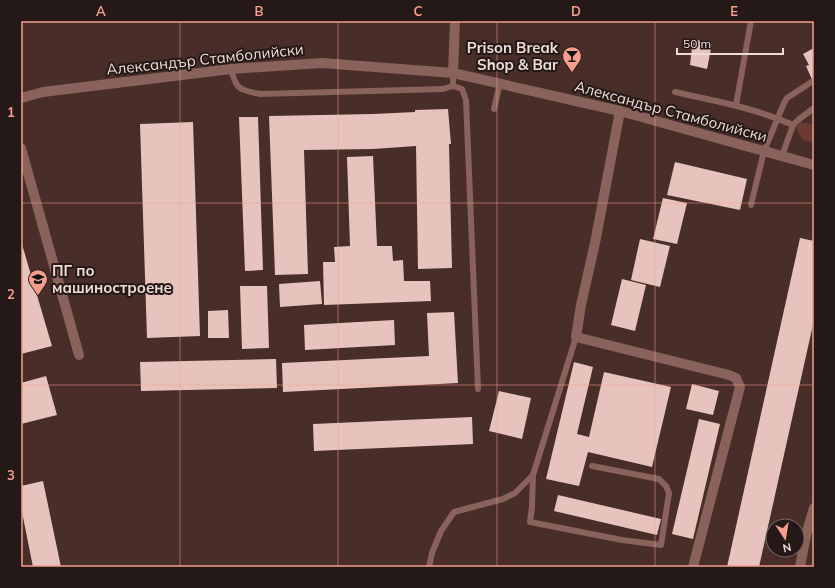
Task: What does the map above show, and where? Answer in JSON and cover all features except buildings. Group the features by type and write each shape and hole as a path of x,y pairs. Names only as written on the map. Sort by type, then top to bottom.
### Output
{"street":[{"path":"453,73 455,21"},
{"name":"Александър Стамболийски","path":"21,98 42,92 231,69 322,63 453,73 620,111 814,165"},
{"path":"620,111 576,337 736,378 740,387 693,567"},
{"path":"21,148 79,355"},
{"path":"800,567 806,535 814,508"}],"lane":[{"path":"736,105 751,21"},
{"path":"231,69 234,82 242,90 260,94 432,90 453,86 462,89 466,100 478,389"},
{"path":"453,73 453,86"},
{"path":"751,205 764,151 784,103 788,98 813,81"},
{"path":"494,109 500,83"},
{"path":"675,92 736,105 777,118 793,125"},
{"path":"782,156 793,125 814,108"},
{"path":"576,337 533,475 530,522 622,540 661,545 669,493 666,486 659,479 592,466"},
{"path":"429,567 432,553 441,531 454,512 503,500 515,493 533,475"}],"shaded area":[{"path":"800,122 814,123 814,143 802,140 796,127"}],"place":[{"name":"Prison Break Shop & Bar","path":"572,73"},
{"name":"ПГ по машиностроене","path":"38,296"}]}
